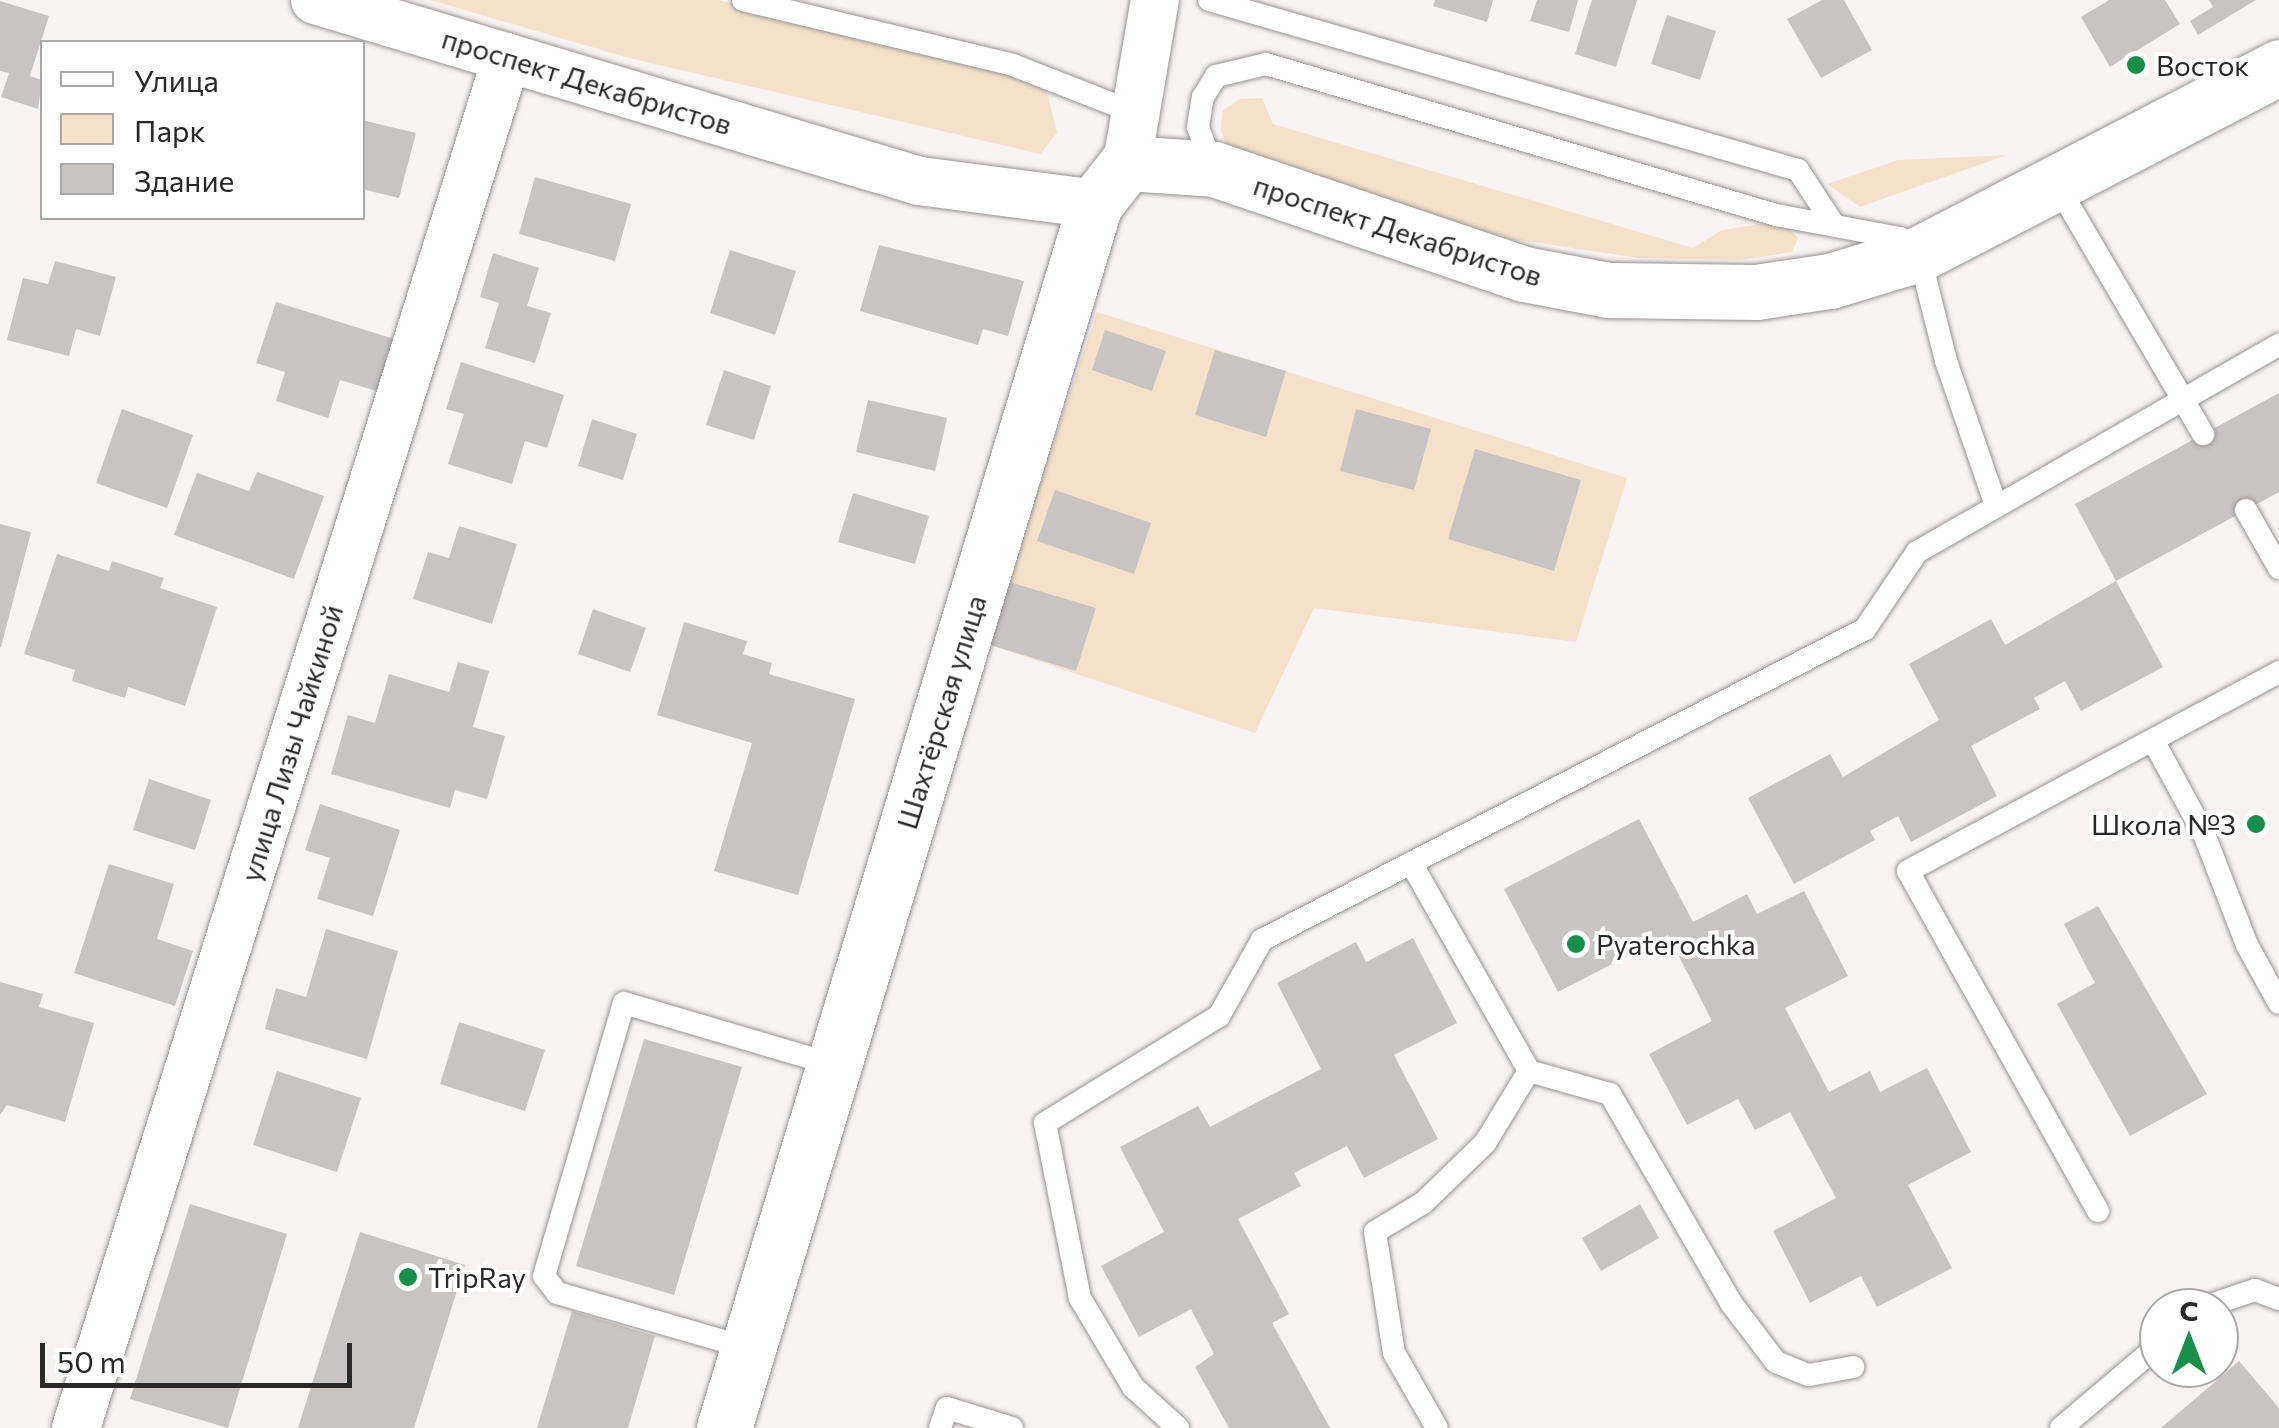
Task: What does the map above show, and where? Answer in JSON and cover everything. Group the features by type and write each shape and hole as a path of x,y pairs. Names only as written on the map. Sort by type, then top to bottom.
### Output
{"main road":[{"name":"проспект Декабристов","path":"1118,159 1214,170 1524,274 1609,290 1756,292 1830,281 1920,254 2279,67"},
{"name":"Шахтёрская улица","path":"724,1428 1118,159"}],"street":[{"name":"проспект Декабристов","path":"314,0 919,180 1118,159"},
{"name":"Шахтёрская улица","path":"1118,159 1156,0"},
{"name":"улица Лизы Чайкиной","path":"76,1428 506,58"}],"lane":[{"path":"743,0 1012,65 1118,159"},
{"path":"1209,0 1798,170 1834,225"},
{"path":"1214,170 1198,127 1203,97 1216,76 1266,64 1776,215 1900,238 1920,254 1946,362 1996,506"},
{"path":"2056,186 2203,434"},
{"path":"1178,1428 1133,1388 1080,1298 1045,1123 1219,1016 1262,940 1866,629 1917,552 2182,397 2279,345"},
{"path":"2246,510 2279,568"},
{"path":"2098,1211 1908,870 2279,672"},
{"path":"2154,742 2204,834 2247,945 2279,1003"},
{"path":"1410,863 1529,1071 1610,1094 1731,1303 1776,1362 1809,1375 1852,1367"},
{"path":"748,1348 557,1293 544,1276 624,1004 834,1065"},
{"path":"1437,1428 1394,1352 1376,1232 1423,1203 1485,1142 1529,1071"},
{"path":"2239,1295 2254,1290 2279,1299"},
{"path":"2061,1428 2139,1361"},
{"path":"940,1428 947,1408 1012,1428"}],"green space":[{"path":"430,0 718,0 1045,84 1057,133 1040,154 629,58"},
{"path":"1262,98 1273,124 1693,248 1722,230 1761,224 1789,229 1798,238 1792,252 1741,260 1639,258 1498,237 1228,147 1221,131 1222,111 1240,99"},
{"path":"2007,155 1860,207 1827,184 1898,160"},
{"path":"1097,312 1627,478 1576,642 1314,608 1255,733 987,644"}],"building":[{"path":"1435,0 1493,0 1487,22 1433,6"},
{"path":"1537,0 1578,0 1569,32 1530,21"},
{"path":"1592,0 1637,0 1616,67 1575,54"},
{"path":"1822,0 1844,0 1872,50 1821,78 1787,19"},
{"path":"2109,0 2165,0 2180,24 2110,67 2081,17"},
{"path":"2209,0 2256,0 2198,35 2190,21 2213,7"},
{"path":"0,1 49,16 30,76 40,79 38,109 1,97 9,73 0,71"},
{"path":"1667,15 1716,31 1700,80 1651,64"},
{"path":"365,121 416,133 399,198 365,190"},
{"path":"535,177 631,204 615,261 519,234"},
{"path":"879,245 1024,281 1008,336 983,329 978,345 860,311"},
{"path":"730,250 796,271 775,335 710,313"},
{"path":"493,253 539,268 527,306 551,313 535,363 485,348 499,303 480,297"},
{"path":"55,261 116,277 100,336 76,329 69,356 7,340 23,278 48,284"},
{"path":"276,302 394,339 377,391 340,380 328,418 276,401 285,372 256,363"},
{"path":"1105,330 1166,351 1152,391 1092,370"},
{"path":"1215,350 1286,371 1266,437 1195,415"},
{"path":"461,362 564,395 547,448 525,441 512,484 448,464 464,414 446,409"},
{"path":"724,370 771,386 754,440 706,425"},
{"path":"2279,393 2279,492 2116,581 2075,504"},
{"path":"868,400 947,418 935,471 856,452"},
{"path":"122,409 193,435 167,508 96,483"},
{"path":"1356,409 1431,429 1414,490 1340,471"},
{"path":"592,419 637,434 623,480 578,466"},
{"path":"1475,449 1581,480 1554,571 1448,539"},
{"path":"257,472 324,496 294,579 174,535 197,473 249,491"},
{"path":"1055,490 1151,523 1134,574 1037,541"},
{"path":"853,493 929,516 915,564 838,542"},
{"path":"0,524 31,532 1,647 0,647"},
{"path":"459,526 517,544 492,624 413,599 428,552 449,558"},
{"path":"57,554 109,571 112,561 164,578 160,588 217,607 185,706 128,687 125,698 72,681 75,670 24,654"},
{"path":"1006,581 1096,608 1076,671 987,644"},
{"path":"2116,581 2163,667 2081,711 2065,681 2034,698 2040,709 1971,746 1997,796 1911,842 1898,816 1870,831 1875,840 1794,884 1748,798 1830,754 1843,777 1939,720 1909,664 1991,619 2005,645"},
{"path":"593,609 646,628 630,672 578,654"},
{"path":"684,622 747,641 743,654 772,663 769,674 855,699 798,895 714,871 752,743 657,715"},
{"path":"458,662 489,671 473,727 505,736 487,799 455,790 450,808 331,774 348,715 375,723 389,674 449,692"},
{"path":"149,779 211,800 195,850 133,830"},
{"path":"320,804 400,830 373,916 317,899 330,858 305,850"},
{"path":"1639,819 1693,922 1747,894 1757,914 1804,891 1848,976 1785,1008 1829,1092 1870,1071 1880,1092 1927,1068 1971,1152 1908,1185 1952,1268 1877,1307 1861,1276 1810,1303 1773,1231 1836,1198 1790,1112 1755,1130 1738,1099 1687,1125 1649,1054 1712,1021 1668,935 1558,992 1504,889"},
{"path":"109,864 174,884 157,939 193,951 175,1006 74,973"},
{"path":"2098,906 2207,1094 2130,1136 2057,1004 2095,983 2064,924"},
{"path":"326,929 398,951 367,1059 265,1029 276,988 306,997"},
{"path":"1413,938 1457,1023 1394,1055 1438,1139 1364,1178 1347,1146 1294,1173 1301,1186 1238,1219 1289,1314 1272,1323 1330,1428 1229,1428 1195,1367 1214,1354 1191,1309 1139,1337 1101,1266 1164,1232 1120,1147 1198,1106 1210,1127 1321,1069 1277,983 1356,942 1366,962"},
{"path":"0,982 43,994 39,1007 94,1023 65,1122 7,1105 0,1115"},
{"path":"459,1022 545,1050 525,1111 440,1084"},
{"path":"644,1039 742,1067 674,1295 576,1266"},
{"path":"277,1071 361,1098 337,1172 253,1145"},
{"path":"190,1204 287,1234 228,1428 130,1399"},
{"path":"1640,1204 1659,1238 1601,1271 1582,1238"},
{"path":"360,1232 465,1265 414,1428 298,1428"},
{"path":"572,1311 655,1336 628,1428 537,1428"},
{"path":"2239,1361 2279,1408 2279,1428 2161,1428 2208,1388 2239,1388"}],"place":[{"name":"Восток","path":"2136,65"},
{"name":"Школа №3","path":"2256,824"},
{"name":"Pyaterochka","path":"1576,944"},
{"name":"TripRay","path":"408,1277"}]}
